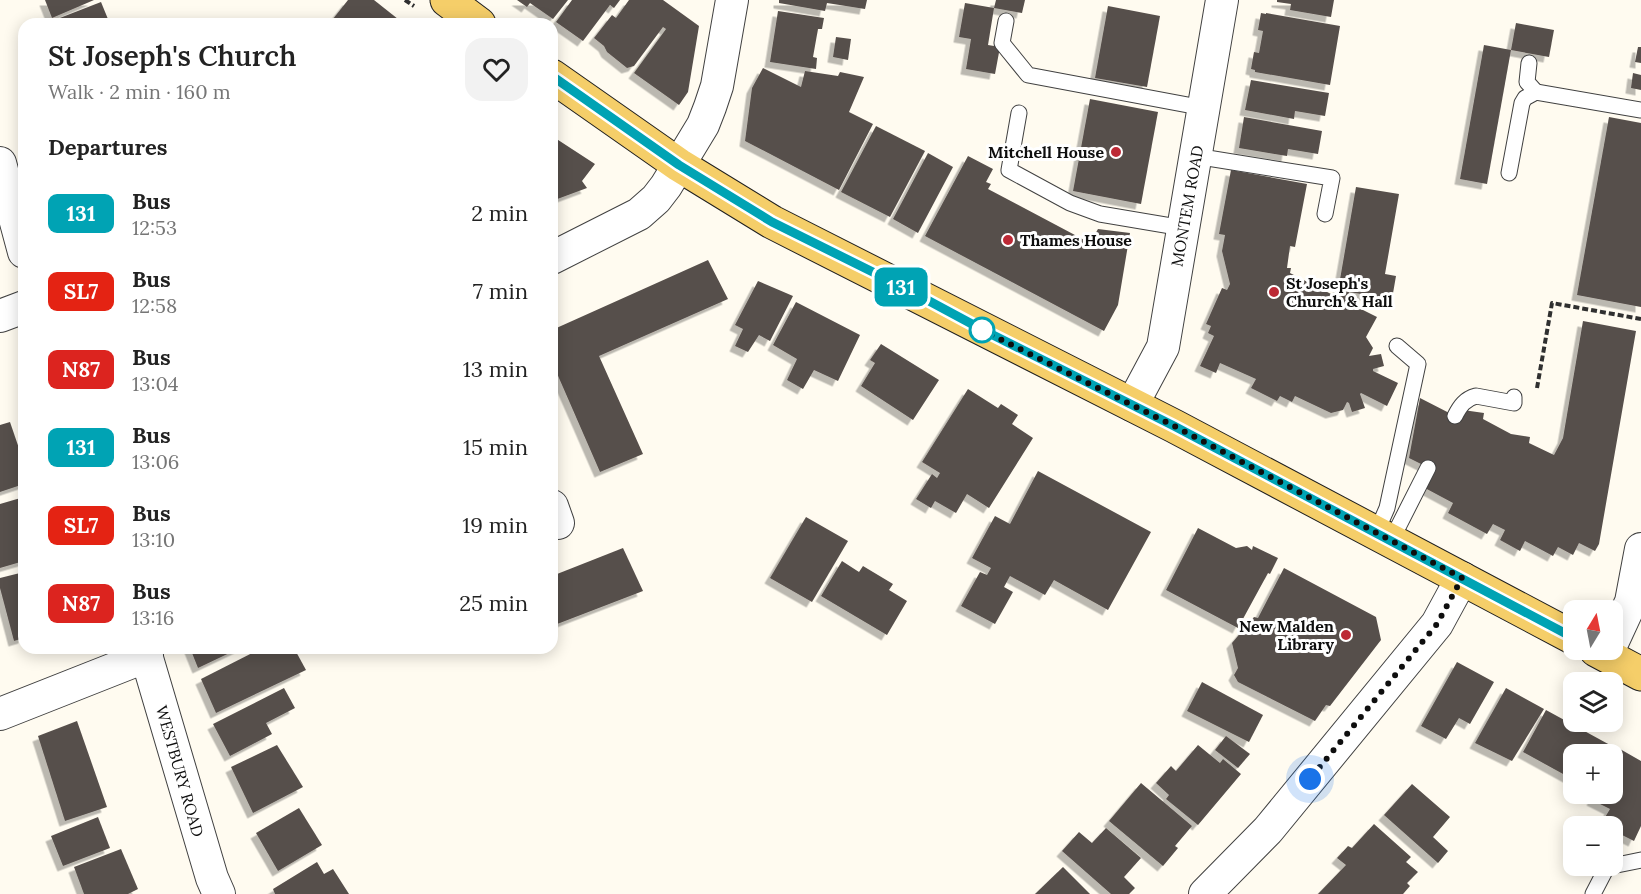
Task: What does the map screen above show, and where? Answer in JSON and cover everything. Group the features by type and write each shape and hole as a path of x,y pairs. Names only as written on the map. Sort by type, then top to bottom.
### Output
{"main road":[{"path":"451,1 472,18"},
{"path":"558,80 679,165 772,222 1132,405 1563,632"},
{"path":"1621,660 1641,674"}],"street":[{"path":"558,255 639,214 656,199 666,186 703,125 717,86 732,0"},
{"name":"MONTEM ROAD","path":"1132,405 1163,346 1222,0"},
{"path":"0,163 18,230"},
{"path":"0,316 18,309"},
{"path":"1623,617 1631,602 1641,549"},
{"path":"1206,894 1268,830 1437,624 1462,578"},
{"path":"0,714 140,654"},
{"name":"WESTBURY ROAD","path":"146,654 212,878 219,894"}],"lane":[{"path":"1006,21 1002,43 1028,75 1204,108"},
{"path":"1529,63 1527,82 1536,92 1641,110"},
{"path":"1509,173 1522,103 1525,98 1536,92"},
{"path":"1019,113 1009,170 1070,203 1100,214 1183,228"},
{"path":"1195,156 1332,178 1325,214"},
{"path":"1384,537 1387,508 1418,364 1397,346"},
{"path":"1455,416 1461,405 1476,396 1514,400"},
{"path":"1384,537 1428,468"},
{"path":"1593,894 1607,867 1641,860"}],"path":[{"path":"1514,400 1533,406 1552,303 1641,319"}],"building":[{"path":"45,0 94,0 52,18"},
{"path":"348,0 374,0 397,18 334,18"},
{"path":"517,0 568,0 554,18 530,3 527,7"},
{"path":"572,0 620,0 614,8 610,5 583,41 558,23 558,19"},
{"path":"629,0 663,0 699,26 688,92 679,105 634,73 666,29 663,27 634,66 627,68 594,38 612,15 616,18"},
{"path":"779,0 867,0 865,9 827,3 825,11 779,3"},
{"path":"996,0 1025,0 1022,13 994,8"},
{"path":"1277,0 1334,0 1331,17 1290,10 1291,4 1277,2"},
{"path":"101,2 108,18 60,18"},
{"path":"965,3 994,8 988,45 1000,47 995,74 966,69 971,39 959,37"},
{"path":"1108,6 1160,16 1147,87 1095,78"},
{"path":"778,11 824,18 822,29 818,29 813,57 817,58 816,69 770,62"},
{"path":"1261,13 1340,26 1330,85 1255,72 1251,69 1254,52 1259,53 1263,31 1258,30"},
{"path":"1516,23 1554,30 1549,57 1511,50"},
{"path":"836,37 851,39 848,60 833,57"},
{"path":"1484,45 1511,50 1487,184 1460,179"},
{"path":"1638,47 1641,47 1641,63 1635,62"},
{"path":"763,68 801,87 805,71 838,76 840,72 864,77 849,112 873,124 839,190 745,141 752,88"},
{"path":"1633,73 1641,75 1641,90 1631,88"},
{"path":"1251,80 1329,93 1325,116 1295,111 1294,119 1245,110"},
{"name":"Mitchell House","path":"1090,99 1158,112 1141,204 1073,191"},
{"path":"1244,117 1322,131 1318,154 1288,149 1287,156 1239,148"},
{"path":"1609,117 1641,123 1641,307 1577,295"},
{"path":"876,126 925,151 890,217 841,192"},
{"path":"558,140 595,164 582,181 587,188 558,199"},
{"path":"928,153 953,167 918,233 893,219"},
{"name":"Thames House","path":"968,156 993,169 986,182 991,184 988,189 1090,243 1098,229 1130,233 1118,305 1104,331 925,236"},
{"name":"St Joseph's Church & Hall","path":"1231,170 1307,184 1295,247 1290,246 1287,268 1291,268 1290,273 1333,295 1341,296 1342,291 1338,291 1356,187 1399,194 1385,274 1396,276 1392,299 1349,292 1348,299 1351,304 1377,317 1366,337 1373,348 1369,356 1381,354 1384,366 1373,369 1373,371 1398,383 1387,406 1361,393 1365,408 1352,412 1347,402 1343,410 1331,413 1295,396 1292,402 1280,396 1277,401 1251,388 1256,379 1220,363 1216,373 1200,366 1214,336 1208,333 1211,326 1206,324 1222,288 1227,290 1230,284 1222,251 1225,235 1219,234"},
{"path":"708,260 728,299 599,356 643,454 600,472 558,376 558,327"},
{"path":"758,281 793,296 770,341 759,335 748,352 735,346 743,329 735,325"},
{"path":"796,302 860,335 838,381 814,370 803,389 787,380 797,359 773,345"},
{"path":"1583,321 1636,331 1599,544 1595,551 1579,543 1573,555 1558,547 1553,556 1525,541 1520,551 1500,540 1505,530 1493,524 1487,534 1448,513 1453,503 1423,487 1433,470 1409,458 1420,398 1459,418 1463,410 1484,413 1483,419 1511,434 1530,437 1529,443 1554,455 1563,438"},
{"path":"881,344 939,380 913,420 861,386 875,363 870,360"},
{"path":"968,389 998,408 1001,404 1018,415 1012,424 1033,438 989,508 967,494 956,513 935,501 931,508 916,499 932,474 937,478 940,473 922,462"},
{"path":"10,422 18,445 18,486 0,492 0,425"},
{"path":"1038,471 1151,532 1108,610 1054,580 1045,595 1010,576 1004,587 1013,592 995,624 961,606 980,572 987,575 991,568 972,558 995,516 1010,524"},
{"path":"18,499 18,563 0,568 0,504"},
{"path":"806,517 848,541 812,602 770,578"},
{"path":"1198,528 1236,548 1247,546 1252,550 1253,546 1278,558 1238,628 1166,590"},
{"path":"623,548 643,591 558,624 558,574"},
{"path":"842,561 859,572 863,566 893,584 889,590 907,601 887,635 821,596"},
{"path":"1284,568 1376,617 1381,640 1330,706 1326,705 1315,721 1238,682 1234,675 1238,668 1232,643 1254,617 1258,618"},
{"path":"18,574 18,640 14,641 0,588 0,578"},
{"path":"192,654 227,654 198,668"},
{"path":"250,654 297,654 306,670 216,713 201,679"},
{"path":"1457,662 1494,682 1470,724 1459,718 1446,739 1421,726"},
{"path":"1202,682 1263,715 1249,742 1187,711"},
{"path":"284,688 295,708 266,723 272,734 230,756 213,724"},
{"path":"1506,688 1544,709 1512,761 1475,743"},
{"path":"1546,710 1563,719 1563,732 1586,732 1608,744 1563,744 1563,774 1523,752"},
{"path":"77,721 107,807 65,821 38,736"},
{"path":"1226,736 1250,754 1238,768 1215,750"},
{"path":"277,745 303,787 253,813 231,767"},
{"path":"1198,745 1220,763 1223,759 1241,774 1198,825 1166,799 1169,795 1156,783 1171,766 1176,771"},
{"path":"1623,751 1641,761 1641,826 1634,841 1623,836 1623,816 1606,816 1610,809 1600,804 1623,804"},
{"path":"1141,783 1192,826 1175,846 1178,848 1163,866 1109,821"},
{"path":"1412,784 1450,817 1433,837 1448,851 1438,863 1384,815"},
{"path":"299,808 322,845 278,871 256,833"},
{"path":"98,817 110,848 63,866 51,836"},
{"path":"1374,824 1411,857 1406,862 1418,872 1407,883 1410,886 1403,894 1318,894 1346,865 1337,858 1348,846 1352,848"},
{"path":"1106,828 1141,858 1124,877 1135,888 1129,894 1111,894 1062,851 1079,832 1092,843"},
{"path":"121,849 138,889 128,894 84,894 74,867"},
{"path":"317,862 324,874 333,869 349,894 275,894 273,889"},
{"path":"1063,867 1090,894 1035,894"}],"bus line":[{"name":"131","path":"558,80 679,165 772,222 1174,426 1563,632"}],"place":[{"name":"Mitchell House","path":"1116,152"},
{"name":"Thames House","path":"1008,240"},
{"name":"St Joseph's Church & Hall","path":"1274,292"},
{"name":"New Malden Library","path":"1346,635"}],"route":[{"path":"982,330 1174,426 1462,578 1437,624 1310,779"}]}
